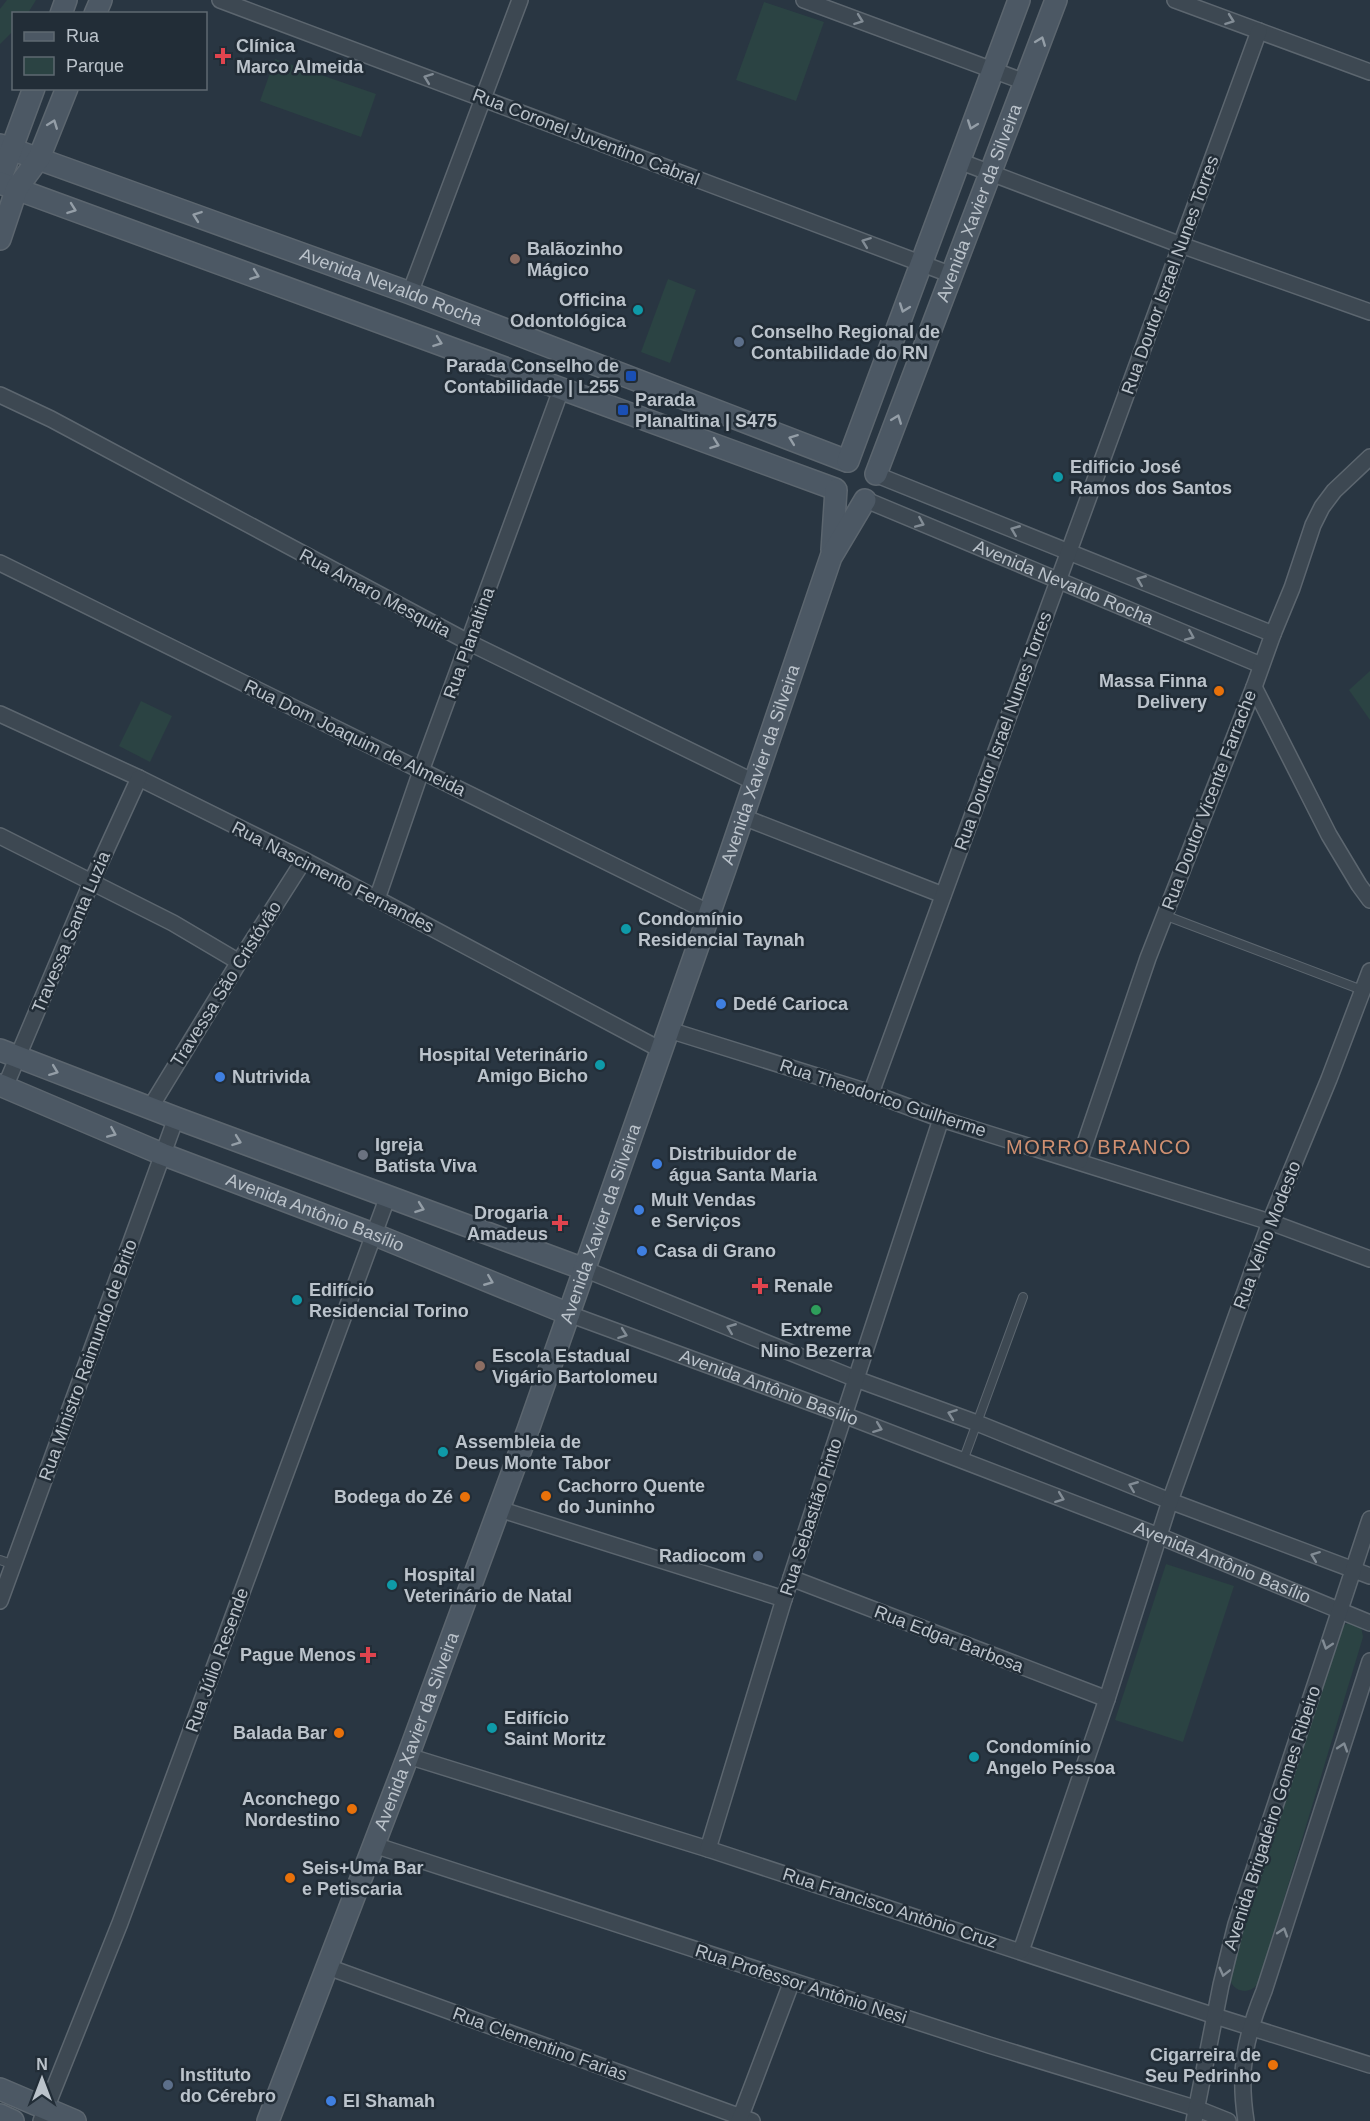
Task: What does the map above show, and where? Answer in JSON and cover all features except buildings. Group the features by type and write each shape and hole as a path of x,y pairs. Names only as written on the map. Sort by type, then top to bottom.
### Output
{"main road":[{"name":"Avenida Xavier da Silveira","path":"848,461 1019,0"},
{"name":"Avenida Xavier da Silveira","path":"876,474 1056,0"},
{"path":"0,239 6,183 5,147 33,90"},
{"path":"6,183 39,158 66,90"},
{"name":"Avenida Nevaldo Rocha","path":"5,147 410,293 848,461"},
{"name":"Avenida Nevaldo Rocha","path":"6,183 836,489"},
{"path":"848,461 865,462 876,474 874,492 865,500 852,502 839,495 836,489 836,473 840,466 848,461"},
{"name":"Avenida Xavier da Silveira","path":"831,557 836,489"},
{"name":"Avenida Xavier da Silveira","path":"268,2121 408,1756 499,1509 710,913 831,557 865,500"},
{"name":"Avenida Antônio Basílio","path":"9,1053 176,1118 584,1269"},
{"name":"Avenida Antônio Basílio","path":"2,1086 162,1154 373,1234 568,1314"},
{"path":"0,2089 44,2115 75,2121"},
{"path":"0,2115 14,2121"}],"street":[{"name":"Rua Coronel Juventino Cabral","path":"220,0 952,275"},
{"path":"410,293 520,0"},
{"path":"804,0 1025,82"},
{"path":"1175,0 1370,72"},
{"name":"Rua Doutor Israel Nunes Torres","path":"871,1093 1259,31"},
{"path":"959,161 1181,245 1370,312"},
{"name":"Rua Planaltina","path":"377,899 562,387"},
{"name":"Rua Amaro Mesquita","path":"0,395 51,419 470,643 754,782"},
{"name":"Rua Doutor Vicente Farrache","path":"1079,1161 1148,958 1292,588 1304,547 1322,507 1334,491 1370,457"},
{"name":"Avenida Nevaldo Rocha","path":"876,474 1273,634"},
{"name":"Avenida Nevaldo Rocha","path":"865,500 1261,665"},
{"name":"Rua Dom Joaquim de Almeida","path":"0,563 710,913"},
{"path":"1254,687 1329,835 1370,900"},
{"name":"Rua Nascimento Fernandes","path":"0,714 139,778 304,860 661,1050"},
{"name":"Travessa Santa Luzia","path":"2,1086 9,1053 139,778"},
{"path":"743,817 943,895"},
{"path":"0,836 173,922 239,962"},
{"name":"Travessa São Cristóvão","path":"150,1108 304,860"},
{"name":"Rua Velho Modesto","path":"1159,1536 1270,1222 1329,1079 1370,971"},
{"name":"Rua Theodorico Guilherme","path":"669,1030 871,1093 941,1119 1270,1222 1370,1259"},
{"name":"Rua Ministro Raimundo de Brito","path":"0,1601 7,1562 176,1118"},
{"name":"Rua Sebastião Pinto","path":"708,1849 784,1599 941,1119"},
{"name":"Rua Júlio Resende","path":"44,2115 120,1923 388,1196"},
{"name":"Avenida Antônio Basílio","path":"584,1269 856,1379 977,1423 1170,1501 1370,1576"},
{"name":"Avenida Antônio Basílio","path":"568,1314 844,1415 1159,1536 1370,1623"},
{"path":"499,1509 784,1599"},
{"name":"Avenida Brigadeiro Gomes Ribeiro","path":"1196,2115 1236,1924 1370,1519"},
{"path":"1021,1951 1107,1699 1159,1536"},
{"name":"Rua Edgar Barbosa","path":"791,1578 1107,1699"},
{"path":"1246,2121 1242,2090 1244,2059 1250,2027 1264,1991 1370,1661"},
{"name":"Rua Francisco Antônio Cruz","path":"408,1756 708,1849 1370,2066"},
{"name":"Rua Professor Antônio Nesi","path":"374,1845 1196,2115 1228,2121"},
{"name":"Rua Clementino Farias","path":"328,1967 744,2120"},
{"path":"744,2120 792,1981"}],"lane":[{"path":"1164,915 1362,990"},
{"path":"963,1461 1023,1297"}],"green space":[{"path":"7,0 36,0 29,12 12,12 12,32 0,44 0,9"},
{"path":"764,2 824,22 796,101 736,80"},
{"path":"275,59 376,94 361,137 260,101"},
{"path":"668,279 696,290 670,363 641,352"},
{"path":"1370,671 1370,720 1349,690"},
{"path":"141,701 172,716 150,762 119,746"},
{"path":"1166,1564 1234,1586 1183,1742 1115,1720"},
{"path":"1351,1621 1361,1626 1363,1637 1259,1982 1250,1990 1240,1990 1232,1984 1229,1972 1341,1627"}],"place":[{"name":"Clínica Marco Almeida","path":"223,56"},
{"name":"Balãozinho Mágico","path":"515,259"},
{"name":"Officina Odontológica","path":"638,310"},
{"name":"Conselho Regional de Contabilidade do RN","path":"739,342"},
{"name":"Parada Conselho de Contabilidade | L255","path":"631,376"},
{"name":"Parada Planaltina | S475","path":"623,410"},
{"name":"Edificio José Ramos dos Santos","path":"1058,477"},
{"name":"Massa Finna Delivery","path":"1219,691"},
{"name":"Condomínio Residencial Taynah","path":"626,929"},
{"name":"Dedé Carioca","path":"721,1004"},
{"name":"Hospital Veterinário Amigo Bicho","path":"600,1065"},
{"name":"Nutrivida","path":"220,1077"},
{"name":"Igreja Batista Viva","path":"363,1155"},
{"name":"Distribuidor de água Santa Maria","path":"657,1164"},
{"name":"Mult Vendas e Serviços","path":"639,1210"},
{"name":"Drogaria Amadeus","path":"560,1223"},
{"name":"Casa di Grano","path":"642,1251"},
{"name":"Renale","path":"760,1286"},
{"name":"Edifício Residencial Torino","path":"297,1300"},
{"name":"Extreme Nino Bezerra","path":"816,1310"},
{"name":"Escola Estadual Vigário Bartolomeu","path":"480,1366"},
{"name":"Assembleia de Deus Monte Tabor","path":"443,1452"},
{"name":"Cachorro Quente do Juninho","path":"546,1496"},
{"name":"Bodega do Zé","path":"465,1497"},
{"name":"Radiocom","path":"758,1556"},
{"name":"Hospital Veterinário de Natal","path":"392,1585"},
{"name":"Pague Menos","path":"368,1655"},
{"name":"Edifício Saint Moritz","path":"492,1728"},
{"name":"Balada Bar","path":"339,1733"},
{"name":"Condomínio Angelo Pessoa","path":"974,1757"},
{"name":"Aconchego Nordestino","path":"352,1809"},
{"name":"Seis+Uma Bar e Petiscaria","path":"290,1878"},
{"name":"Cigarreira de Seu Pedrinho","path":"1273,2065"},
{"name":"Instituto do Cérebro","path":"168,2085"},
{"name":"El Shamah","path":"331,2101"}],"district":[{"name":"MORRO BRANCO","path":"1099,1147"}]}
